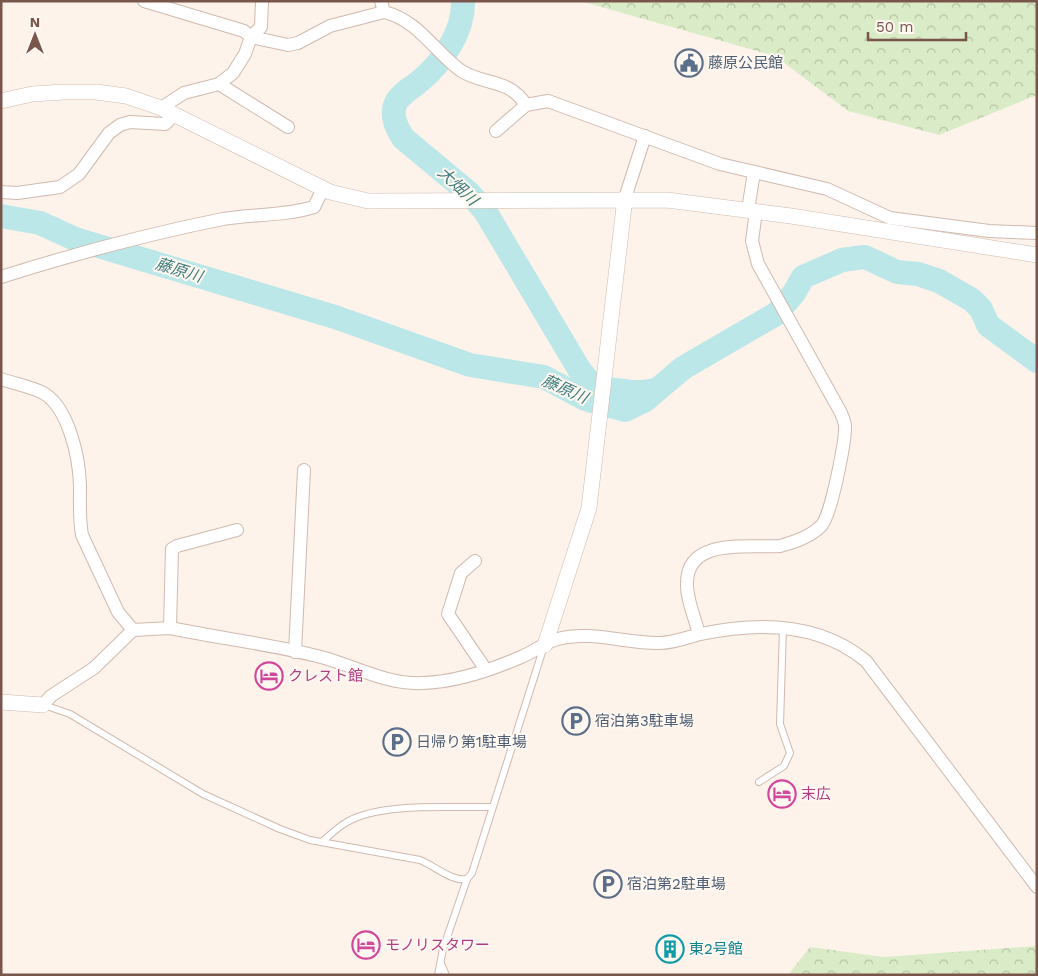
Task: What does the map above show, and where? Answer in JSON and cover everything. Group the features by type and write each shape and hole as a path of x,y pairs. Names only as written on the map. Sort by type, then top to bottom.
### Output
{"street":[{"path":"144,1 165,4 244,31 251,37 288,45 298,43 330,26 383,7 407,22 461,70 512,90 526,105"},
{"path":"1,192 17,193 60,187 69,183 79,174 109,133 120,125 130,122 165,124 167,112 184,93 220,84 241,61 251,37 261,27 262,1"},
{"path":"220,84 288,127"},
{"path":"1,101 32,94 96,92 126,96 167,112 323,189 346,198 368,201 625,198 668,200 752,211 1037,255"},
{"path":"496,130 526,105 548,101 720,164 827,189 890,218 989,230 1037,233"},
{"path":"545,645 589,508 625,198 645,136"},
{"path":"699,634 687,582 692,562 699,556 718,548 780,546 804,538 822,525 830,510 845,426 840,410 772,291 754,254 752,211 754,172"},
{"path":"1,277 136,238 225,219 298,212 314,207 323,189"},
{"path":"1,379 43,393 62,411 69,430 79,471 79,521 82,534 118,612 133,630"},
{"path":"295,652 304,470"},
{"path":"170,628 172,550 177,546 237,530"},
{"path":"475,561 461,574 448,614 486,670"},
{"path":"1,702 44,705 51,696 94,668 133,630 170,628 295,652 410,683 437,682 486,670 523,657 559,639 578,637 663,643 699,634 741,627 769,626 783,628 837,643 852,650 866,661 1037,887"}],"lane":[{"path":"759,782 784,766 790,753 780,724 783,628"},
{"path":"438,975 443,949 467,879 472,872 545,645"},
{"path":"44,705 70,714 203,794 297,836 420,860 435,866 454,879 467,879"},
{"path":"323,841 347,822 368,814 391,810 492,806"},
{"path":"441,964 446,975"}],"green space":[{"path":"580,1 1037,1 1037,95 939,135 848,111 775,56"},
{"path":"1037,946 1037,975 788,975 810,947 884,957"}],"waterway":[{"name":"大畑川","path":"463,1 460,23 450,45 437,65 397,101 394,109 395,122 403,138 469,193 485,211 579,369 596,390 631,392 654,390"},
{"name":"藤原川","path":"1,216 40,223 75,239 335,317 470,365 544,377 585,399 625,410 644,401 683,368 776,314 794,293 803,277 842,260 856,258 865,257 897,272 918,274 939,281 972,300 981,309 988,325 1037,361"}],"place":[{"name":"藤原公民館","path":"689,63"},
{"name":"クレスト館","path":"269,676"},
{"name":"宿泊第3駐車場","path":"576,721"},
{"name":"日帰り第1駐車場","path":"397,742"},
{"name":"末広","path":"782,794"},
{"name":"宿泊第2駐車場","path":"608,884"},
{"name":"モノリスタワー","path":"366,945"},
{"name":"東2号館","path":"670,949"}]}
